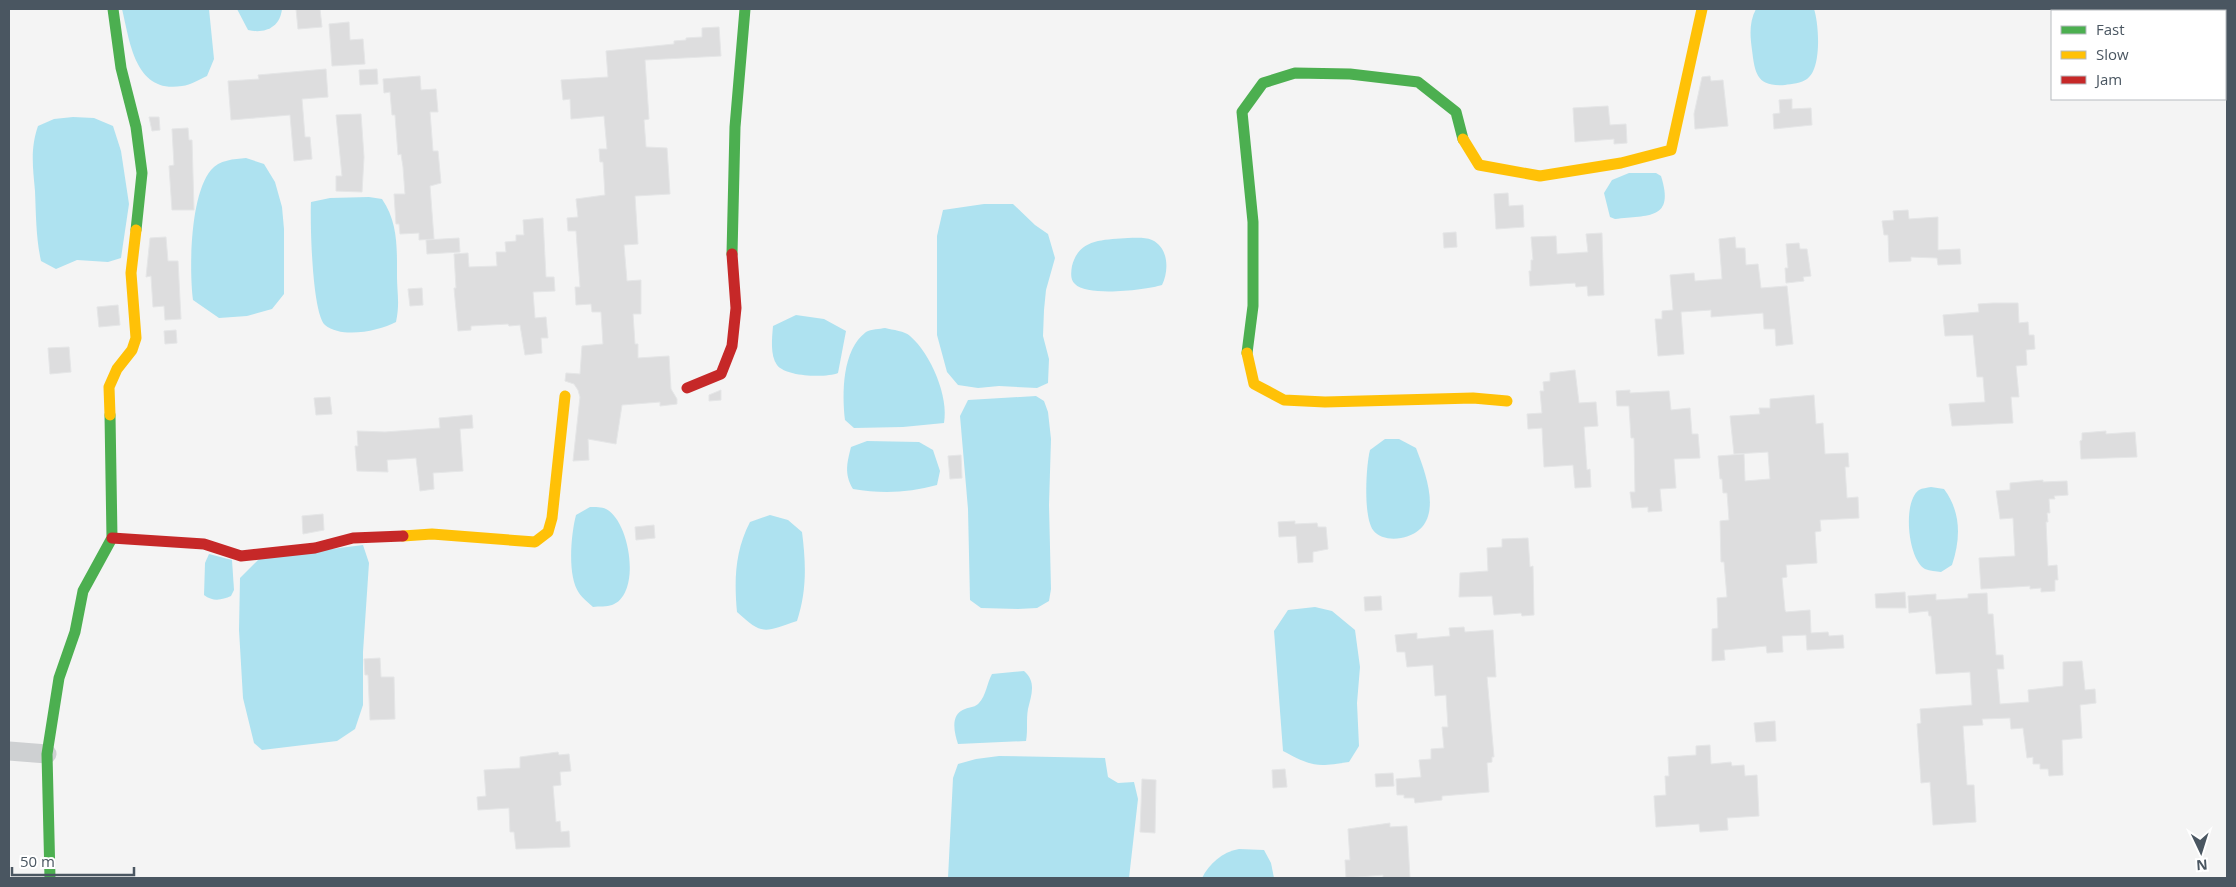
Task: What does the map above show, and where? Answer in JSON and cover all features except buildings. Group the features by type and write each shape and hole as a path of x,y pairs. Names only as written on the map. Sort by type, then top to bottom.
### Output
{"street":[{"path":"50,878 46,754 60,678 75,632 83,591 112,538 109,387 117,369 132,350 136,338 131,272 142,173 136,128 121,68 113,9"},
{"path":"688,388 721,374 732,346 736,308 732,257 735,127 745,9"},
{"path":"1507,401 1473,398 1325,402 1284,400 1254,384 1247,353 1253,306 1253,222 1242,112 1263,83 1295,74 1350,74 1418,82 1456,112 1462,138 1479,165 1540,176 1621,163 1671,150 1702,9"},
{"path":"112,538 204,544 242,556 314,548 353,538 432,534 535,542 548,532 552,518 565,396"},
{"path":"9,751 46,754"}],"water":[{"path":"122,9 209,9 214,59 207,76 182,86 166,86 154,82 144,74 137,63"},
{"path":"237,9 282,9 281,16 275,25 265,30 254,31 248,30"},
{"path":"1756,9 1814,9 1818,35 1817,56 1812,74 1807,79 1796,83 1776,85 1768,84 1759,77 1754,66 1751,45 1751,24"},
{"path":"73,117 94,118 113,126 121,151 129,204 121,258 108,262 77,260 56,269 41,261 39,252 33,151 38,126 54,119"},
{"path":"246,158 264,164 275,182 282,207 284,294 272,309 247,316 219,318 193,300 191,252 195,214 204,181 211,170 222,162"},
{"path":"1629,173 1656,173 1661,176 1665,201 1662,208 1648,215 1638,217 1615,219 1610,217 1604,193 1612,180"},
{"path":"369,197 382,199 394,226 398,298 396,322 371,331 341,332 325,325 317,304 313,266 311,202 330,198"},
{"path":"984,204 1013,204 1035,225 1048,234 1055,258 1046,290 1044,310 1043,336 1049,359 1048,383 1037,388 999,386 978,388 958,385 947,372 937,335 937,236 943,210"},
{"path":"1149,239 1162,248 1166,260 1166,273 1162,285 1143,289 1104,291 1082,288 1073,282 1071,276 1075,257 1086,245 1102,240"},
{"path":"796,315 824,319 846,331 838,373 825,376 797,374 782,369 777,365 772,351 773,326"},
{"path":"885,328 908,334 925,354 937,376 941,389 944,401 944,423 903,427 854,428 845,420 845,373 852,350 866,332"},
{"path":"1036,396 1044,401 1048,412 1051,439 1049,505 1051,589 1049,601 1037,608 981,608 970,600 968,509 960,416 968,400"},
{"path":"1385,439 1399,439 1416,448 1425,474 1430,501 1429,514 1424,524 1415,533 1397,539 1386,538 1376,533 1370,523 1368,514 1367,467 1370,450"},
{"path":"867,441 919,442 933,450 940,471 937,485 895,492 853,489 847,473 851,447"},
{"path":"1931,487 1944,489 1954,507 1958,526 1957,545 1952,565 1941,572 1925,569 1919,564 1914,555 1909,531 1910,506 1914,496 1919,490"},
{"path":"590,507 604,508 614,516 626,542 630,573 627,587 621,598 610,606 593,607 583,598 575,586 571,555 576,515"},
{"path":"770,515 788,520 802,532 805,577 803,599 797,621 764,630 753,625 737,612 736,577 741,544 750,522"},
{"path":"363,545 369,563 363,652 363,705 355,729 337,741 262,750 254,743 243,698 239,630 240,578 260,558"},
{"path":"209,554 232,560 234,590 231,596 224,599 211,599 204,595 205,563"},
{"path":"1315,607 1332,611 1355,630 1360,667 1357,703 1359,746 1349,762 1329,765 1308,763 1283,751 1274,631 1288,610"},
{"path":"1024,671 1032,684 1027,713 1026,741 958,744 955,734 955,719 960,711 979,703 992,674"},
{"path":"999,756 1105,758 1108,777 1118,783 1134,782 1138,799 1129,878 948,878 953,778 958,764"},
{"path":"1239,849 1264,850 1271,863 1274,878 1202,878 1217,859"}],"traffic: fast":[{"path":"113,9 121,68 136,127 142,173 136,230"},
{"path":"732,254 735,127 745,9"},
{"path":"1247,353 1253,306 1253,222 1242,112 1263,83 1295,73 1350,74 1418,82 1456,112 1463,139"},
{"path":"50,878 47,754 59,678 75,632 83,591 112,538 110,415"}],"traffic: slow":[{"path":"1463,139 1479,165 1540,176 1621,163 1671,150 1702,9"},
{"path":"110,415 109,387 117,369 132,350 136,338 131,273 136,230"},
{"path":"1247,353 1254,384 1284,400 1325,402 1473,398 1507,401"},
{"path":"403,536 432,534 535,542 548,532 552,518 565,396"}],"traffic: jam":[{"path":"687,388 721,374 732,346 736,308 732,254"},
{"path":"112,538 204,544 241,556 315,548 353,538 403,536"}]}
